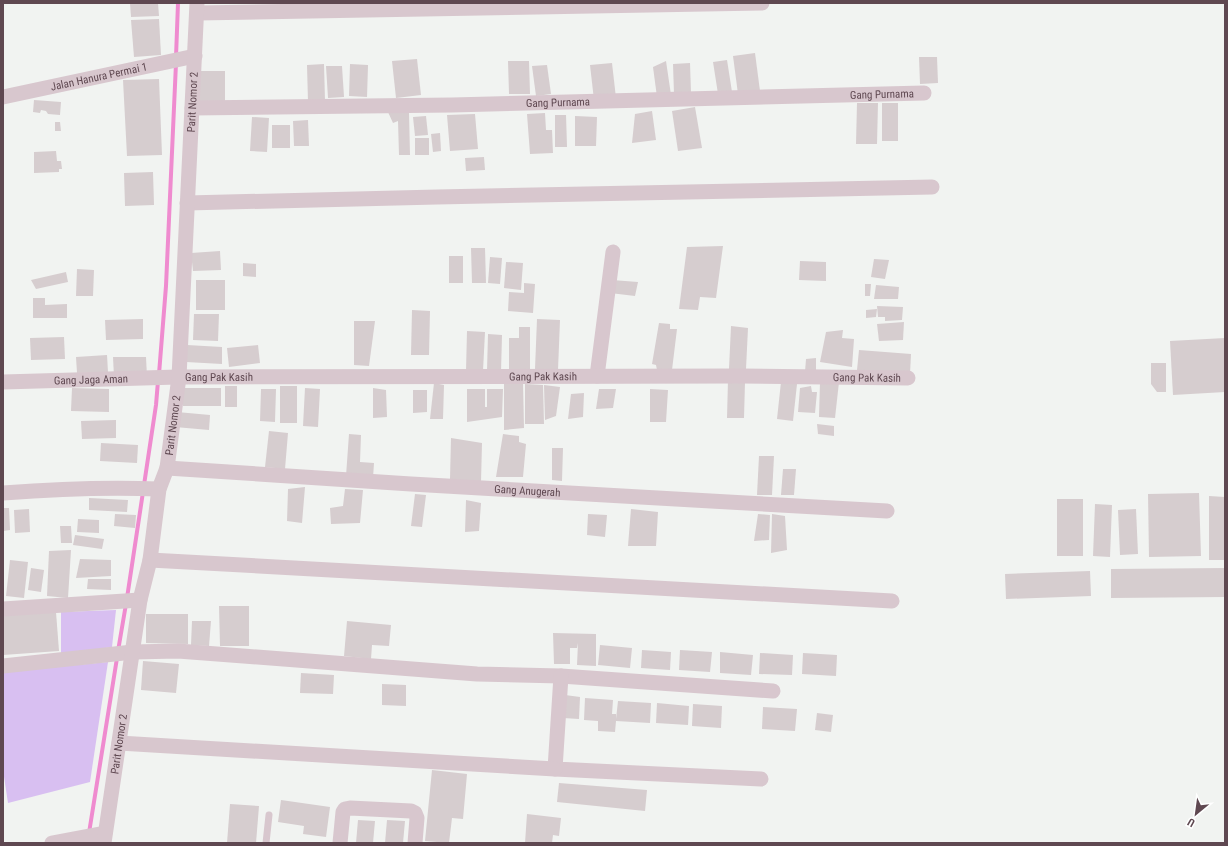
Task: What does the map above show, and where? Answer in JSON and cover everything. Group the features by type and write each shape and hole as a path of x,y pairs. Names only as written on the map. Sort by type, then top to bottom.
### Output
{"street":[{"path":"198,8 762,3"},
{"name":"Parit Nomor 2","path":"105,838 140,600 150,560 159,489 168,468 178,377 192,108 183,59 198,8"},
{"name":"Jalan Hanura Permai 1","path":"3,97 183,59"},
{"name":"Gang Purnama","path":"192,108 452,105 924,93"},
{"path":"186,203 445,196 932,187"},
{"path":"597,376 613,252"},
{"name":"Gang Pak Kasih","path":"178,377 741,376 908,378"},
{"name":"Gang Jaga Aman","path":"3,382 178,377"},
{"name":"Gang Anugerah","path":"168,468 412,484 887,511"},
{"path":"3,493 55,489 115,487 159,489"},
{"path":"150,560 892,602"},
{"path":"3,609 140,600"},
{"path":"3,666 133,652 178,651 477,674 561,676 773,690"},
{"path":"556,769 561,676"},
{"path":"119,743 556,769 761,779"},
{"path":"340,843 343,812 345,809 350,808 411,812 415,814 417,818 415,843"},
{"path":"52,843 105,838"}],"lane":[{"path":"266,843 269,815"}],"shaded area":[{"path":"116,610 112,647 61,655 61,612"},
{"path":"108,662 90,782 8,803 3,770 3,672"}],"building":[{"path":"130,3 158,3 159,16 131,17"},
{"path":"159,19 161,55 134,57 131,20"},
{"path":"755,53 760,91 738,94 733,56"},
{"path":"919,57 937,57 938,83 920,84"},
{"path":"417,59 421,95 396,98 392,61"},
{"path":"727,60 732,92 718,94 713,62"},
{"path":"508,61 529,61 530,94 509,94"},
{"path":"666,61 671,95 657,97 653,67"},
{"path":"612,63 616,98 594,100 590,65"},
{"path":"690,63 691,93 674,94 673,64"},
{"path":"324,64 325,101 308,102 307,65"},
{"path":"350,64 368,65 367,97 349,96"},
{"path":"547,65 551,94 536,96 532,66"},
{"path":"326,66 342,66 344,97 328,98"},
{"path":"198,71 225,71 225,102 198,102"},
{"path":"159,79 162,155 127,156 123,80"},
{"path":"34,100 61,102 60,115 48,114 46,111 41,110 40,113 33,112"},
{"path":"857,103 878,103 877,144 856,144"},
{"path":"882,103 898,103 898,141 882,141"},
{"path":"695,107 702,148 678,151 672,111"},
{"path":"652,111 656,140 632,143 635,114"},
{"path":"388,112 409,112 410,155 399,155 398,121 393,123"},
{"path":"545,113 546,130 552,130 553,153 530,154 527,114"},
{"path":"475,114 478,149 450,151 447,115"},
{"path":"555,115 566,115 567,147 555,147"},
{"path":"426,116 428,135 415,136 413,117"},
{"path":"575,116 597,117 596,146 575,146"},
{"path":"252,117 269,118 267,152 250,151"},
{"path":"308,120 309,146 294,146 293,121"},
{"path":"55,122 60,122 61,131 55,131"},
{"path":"272,125 290,125 290,148 272,148"},
{"path":"440,133 441,151 433,152 431,134"},
{"path":"415,138 429,138 429,155 415,155"},
{"path":"56,151 57,161 61,161 62,169 59,169 59,172 34,173 34,152"},
{"path":"484,157 485,170 466,171 465,158"},
{"path":"153,172 154,205 125,206 124,173"},
{"path":"723,246 716,298 700,297 698,310 679,309 687,247"},
{"path":"471,248 485,248 486,283 472,283"},
{"path":"220,251 221,270 193,271 191,253"},
{"path":"449,256 463,256 463,283 449,283"},
{"path":"490,257 502,258 500,284 488,283"},
{"path":"874,259 889,260 885,279 871,277"},
{"path":"800,261 826,262 826,281 799,280"},
{"path":"506,262 523,263 521,290 504,288"},
{"path":"243,263 256,264 256,277 243,276"},
{"path":"77,269 94,270 93,296 76,296"},
{"path":"66,272 68,282 36,289 31,280"},
{"path":"196,280 225,280 225,310 196,310"},
{"path":"612,280 638,282 635,296 610,293"},
{"path":"524,283 535,284 533,313 508,311 509,292 524,293"},
{"path":"865,284 871,284 870,296 865,296"},
{"path":"876,285 899,287 898,299 874,299"},
{"path":"33,298 45,298 45,305 67,304 67,318 33,318"},
{"path":"877,306 903,307 902,320 885,321 885,317 878,317"},
{"path":"877,309 876,317 866,318 866,310"},
{"path":"412,310 430,311 429,355 411,355"},
{"path":"194,314 219,314 218,341 193,340"},
{"path":"143,319 143,339 106,340 105,320"},
{"path":"537,319 560,320 558,370 535,369"},
{"path":"354,321 375,321 369,366 354,365"},
{"path":"904,322 903,340 879,341 877,324"},
{"path":"659,323 670,324 670,329 677,329 672,370 657,370 656,365 652,364"},
{"path":"731,326 748,328 746,369 729,369"},
{"path":"519,327 530,327 530,372 509,372 509,338 519,338"},
{"path":"843,330 842,338 854,339 852,367 820,362 826,332"},
{"path":"467,331 485,332 483,371 466,371"},
{"path":"488,334 502,335 501,372 487,371"},
{"path":"64,337 65,359 31,360 30,338"},
{"path":"1225,338 1225,392 1173,395 1170,341"},
{"path":"187,345 222,347 222,364 186,362"},
{"path":"258,345 260,363 229,367 227,348"},
{"path":"859,350 911,354 910,374 857,370"},
{"path":"107,355 108,372 77,373 76,357"},
{"path":"113,357 146,357 147,377 114,377"},
{"path":"816,358 816,371 805,372 806,359"},
{"path":"1151,363 1166,363 1166,392 1157,392 1151,384"},
{"path":"728,380 745,382 744,418 727,418"},
{"path":"781,382 797,384 793,421 777,419"},
{"path":"820,382 839,382 835,418 819,417"},
{"path":"434,383 444,385 443,419 430,419"},
{"path":"523,383 524,428 504,430 504,384"},
{"path":"525,384 543,385 544,424 525,424"},
{"path":"544,385 560,387 556,416 545,420"},
{"path":"225,386 237,386 237,407 225,407"},
{"path":"280,386 297,386 297,423 280,423"},
{"path":"811,386 812,392 817,392 815,413 798,412 800,388"},
{"path":"72,388 109,389 109,412 71,411"},
{"path":"183,388 221,388 221,406 183,406"},
{"path":"305,388 320,389 318,427 303,426"},
{"path":"373,388 386,390 387,417 373,418"},
{"path":"261,389 276,389 275,422 260,421"},
{"path":"467,389 485,389 485,407 487,407 487,389 503,389 502,417 467,422"},
{"path":"599,389 616,389 613,408 596,409"},
{"path":"650,389 668,390 666,422 650,422"},
{"path":"413,390 427,390 427,412 413,413"},
{"path":"584,393 583,417 568,419 571,394"},
{"path":"177,412 210,415 209,430 175,427"},
{"path":"116,420 116,438 82,439 81,421"},
{"path":"817,424 834,426 834,436 818,434"},
{"path":"269,431 288,433 285,469 265,467"},
{"path":"349,434 361,435 360,462 374,463 373,478 346,476"},
{"path":"503,434 519,436 519,442 526,444 523,477 496,477"},
{"path":"451,438 482,443 481,482 450,479"},
{"path":"101,443 138,445 137,463 100,461"},
{"path":"552,448 563,448 562,481 552,480"},
{"path":"759,456 774,456 772,495 757,495"},
{"path":"783,469 796,469 794,495 781,495"},
{"path":"305,487 302,523 287,521 288,489"},
{"path":"345,489 363,490 360,523 331,524 330,508 343,506"},
{"path":"1199,493 1201,556 1149,557 1148,494"},
{"path":"415,494 426,495 422,527 411,526"},
{"path":"1209,496 1225,497 1225,560 1209,560"},
{"path":"89,498 128,500 127,512 89,510"},
{"path":"1057,499 1083,499 1083,556 1057,556"},
{"path":"466,500 481,503 479,531 465,532"},
{"path":"1095,504 1112,505 1110,557 1093,556"},
{"path":"3,508 9,508 10,530 3,531"},
{"path":"29,509 30,532 15,533 14,510"},
{"path":"631,509 658,512 656,546 628,546"},
{"path":"1136,509 1138,554 1120,555 1118,510"},
{"path":"115,514 136,515 135,528 114,526"},
{"path":"588,514 607,515 605,537 587,535"},
{"path":"758,514 770,515 769,540 754,541"},
{"path":"772,514 785,516 787,550 771,553"},
{"path":"78,519 99,520 99,533 77,532"},
{"path":"60,526 71,526 72,543 61,543"},
{"path":"75,535 104,539 102,549 73,545"},
{"path":"71,550 68,598 47,596 49,551"},
{"path":"80,559 111,560 111,576 76,578"},
{"path":"10,560 28,562 24,598 6,596"},
{"path":"31,568 44,570 41,592 28,590"},
{"path":"1225,568 1225,597 1111,598 1111,569"},
{"path":"1090,571 1091,596 1006,599 1005,574"},
{"path":"88,579 111,579 111,590 87,589"},
{"path":"219,606 249,606 249,646 220,646"},
{"path":"56,612 59,651 3,655 3,615"},
{"path":"146,614 188,614 188,644 146,643"},
{"path":"192,621 211,621 209,646 191,645"},
{"path":"347,621 391,625 389,646 372,645 371,659 344,656"},
{"path":"553,633 596,634 596,666 577,665 578,643 577,648 570,648 570,664 554,664"},
{"path":"600,645 632,648 630,668 598,665"},
{"path":"642,650 671,652 670,670 641,668"},
{"path":"680,650 712,652 710,672 679,670"},
{"path":"720,652 753,655 751,675 720,673"},
{"path":"760,653 793,655 792,675 759,674"},
{"path":"803,653 837,655 836,676 802,674"},
{"path":"143,661 179,664 176,693 141,690"},
{"path":"301,673 334,675 333,694 300,693"},
{"path":"382,684 406,685 406,706 382,705"},
{"path":"565,695 580,697 579,719 563,718"},
{"path":"585,698 613,700 612,714 616,714 616,719 618,701 651,703 650,723 616,721 615,732 598,731 598,721 584,720"},
{"path":"657,703 689,706 688,725 656,723"},
{"path":"693,704 722,706 721,728 692,726"},
{"path":"763,707 797,709 795,731 762,729"},
{"path":"817,713 833,715 831,732 815,730"},
{"path":"432,770 467,774 463,819 452,818 449,843 425,841"},
{"path":"559,783 647,790 645,811 557,802"},
{"path":"281,800 330,807 326,837 303,834 304,826 278,822"},
{"path":"230,804 259,806 256,843 227,843"},
{"path":"527,814 561,818 559,836 553,835 552,843 525,843"},
{"path":"358,820 375,821 373,843 356,843"},
{"path":"387,820 405,821 403,843 385,843"}],"waterway":[{"path":"176,57 178,3"},
{"path":"159,374 166,286 176,63"},
{"path":"144,485 156,405 158,381"},
{"path":"127,598 143,492"},
{"path":"118,651 126,604"},
{"path":"89,833 117,658"}]}
